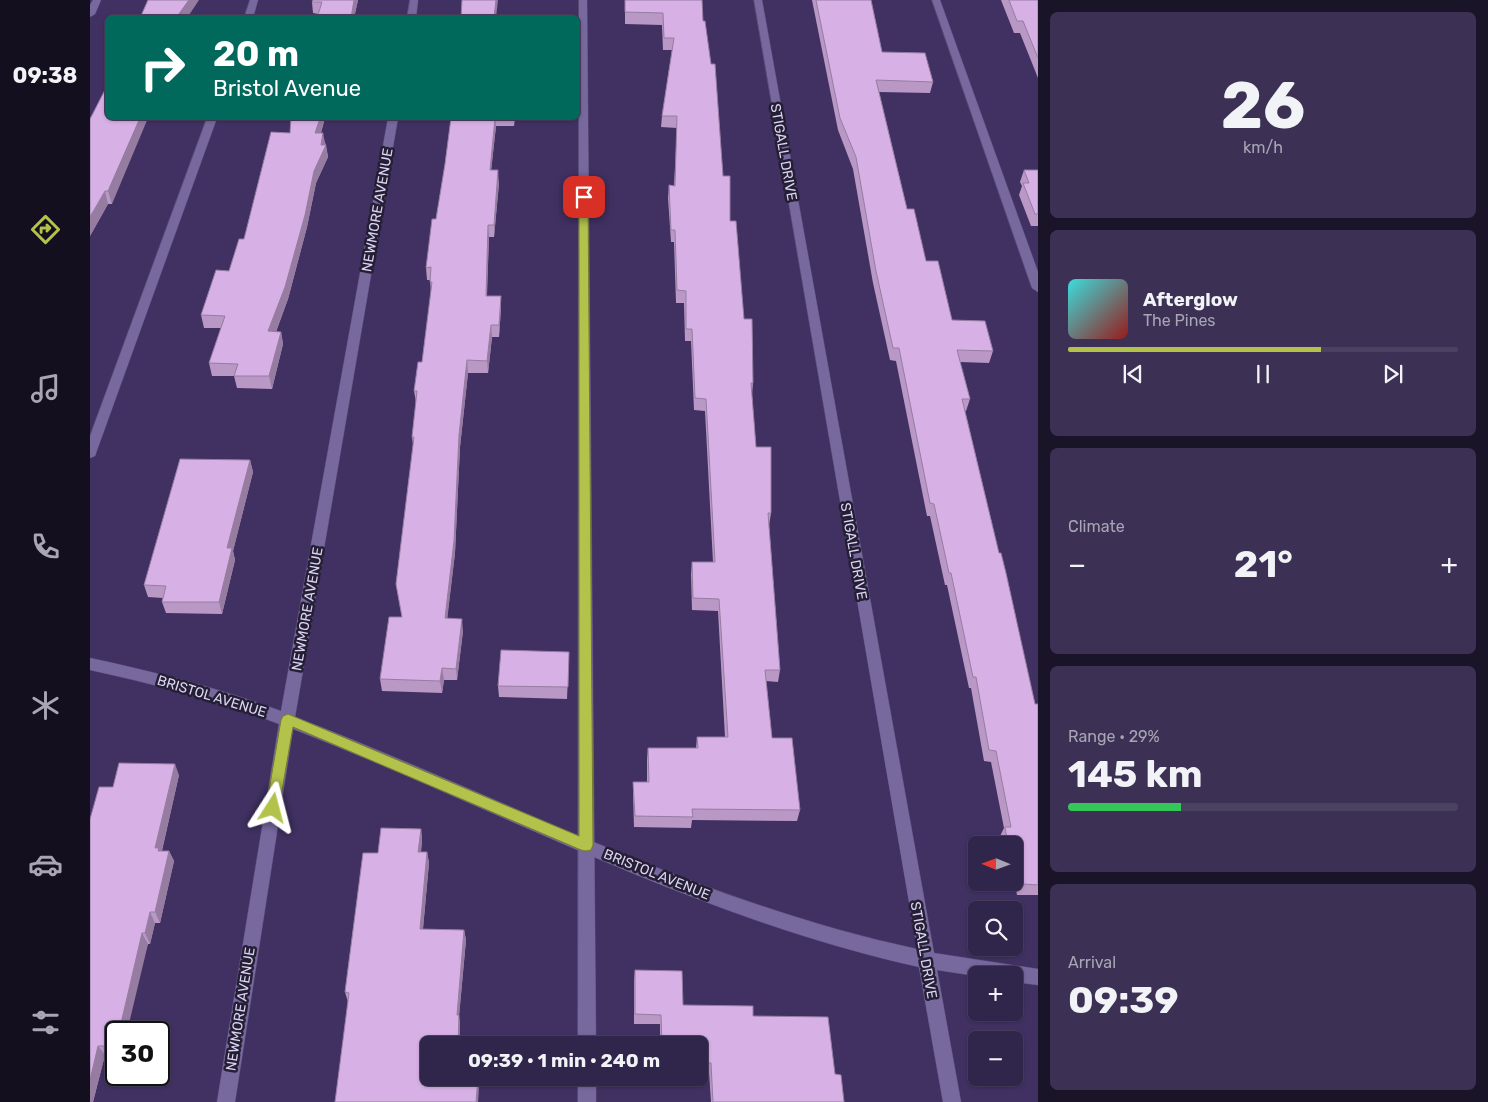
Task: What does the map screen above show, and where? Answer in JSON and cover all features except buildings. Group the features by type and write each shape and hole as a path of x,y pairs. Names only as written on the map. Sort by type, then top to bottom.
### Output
{"street":[{"path":"90,14 97,0"},
{"path":"249,15 254,0"},
{"path":"411,15 414,0"},
{"path":"583,0 587,1036"},
{"name":"STIGALL DRIVE","path":"758,0 952,1102"},
{"path":"936,0 1038,288"},
{"path":"90,453 211,120"},
{"name":"NEWMORE AVENUE","path":"226,1102 288,720 393,120"},
{"name":"BRISTOL AVENUE","path":"90,664 172,682 288,720 744,909 876,949 927,960 1038,977"},
{"path":"587,1086 587,1102"}],"route":[{"path":"273,808 288,720 586,845 584,197"}]}
